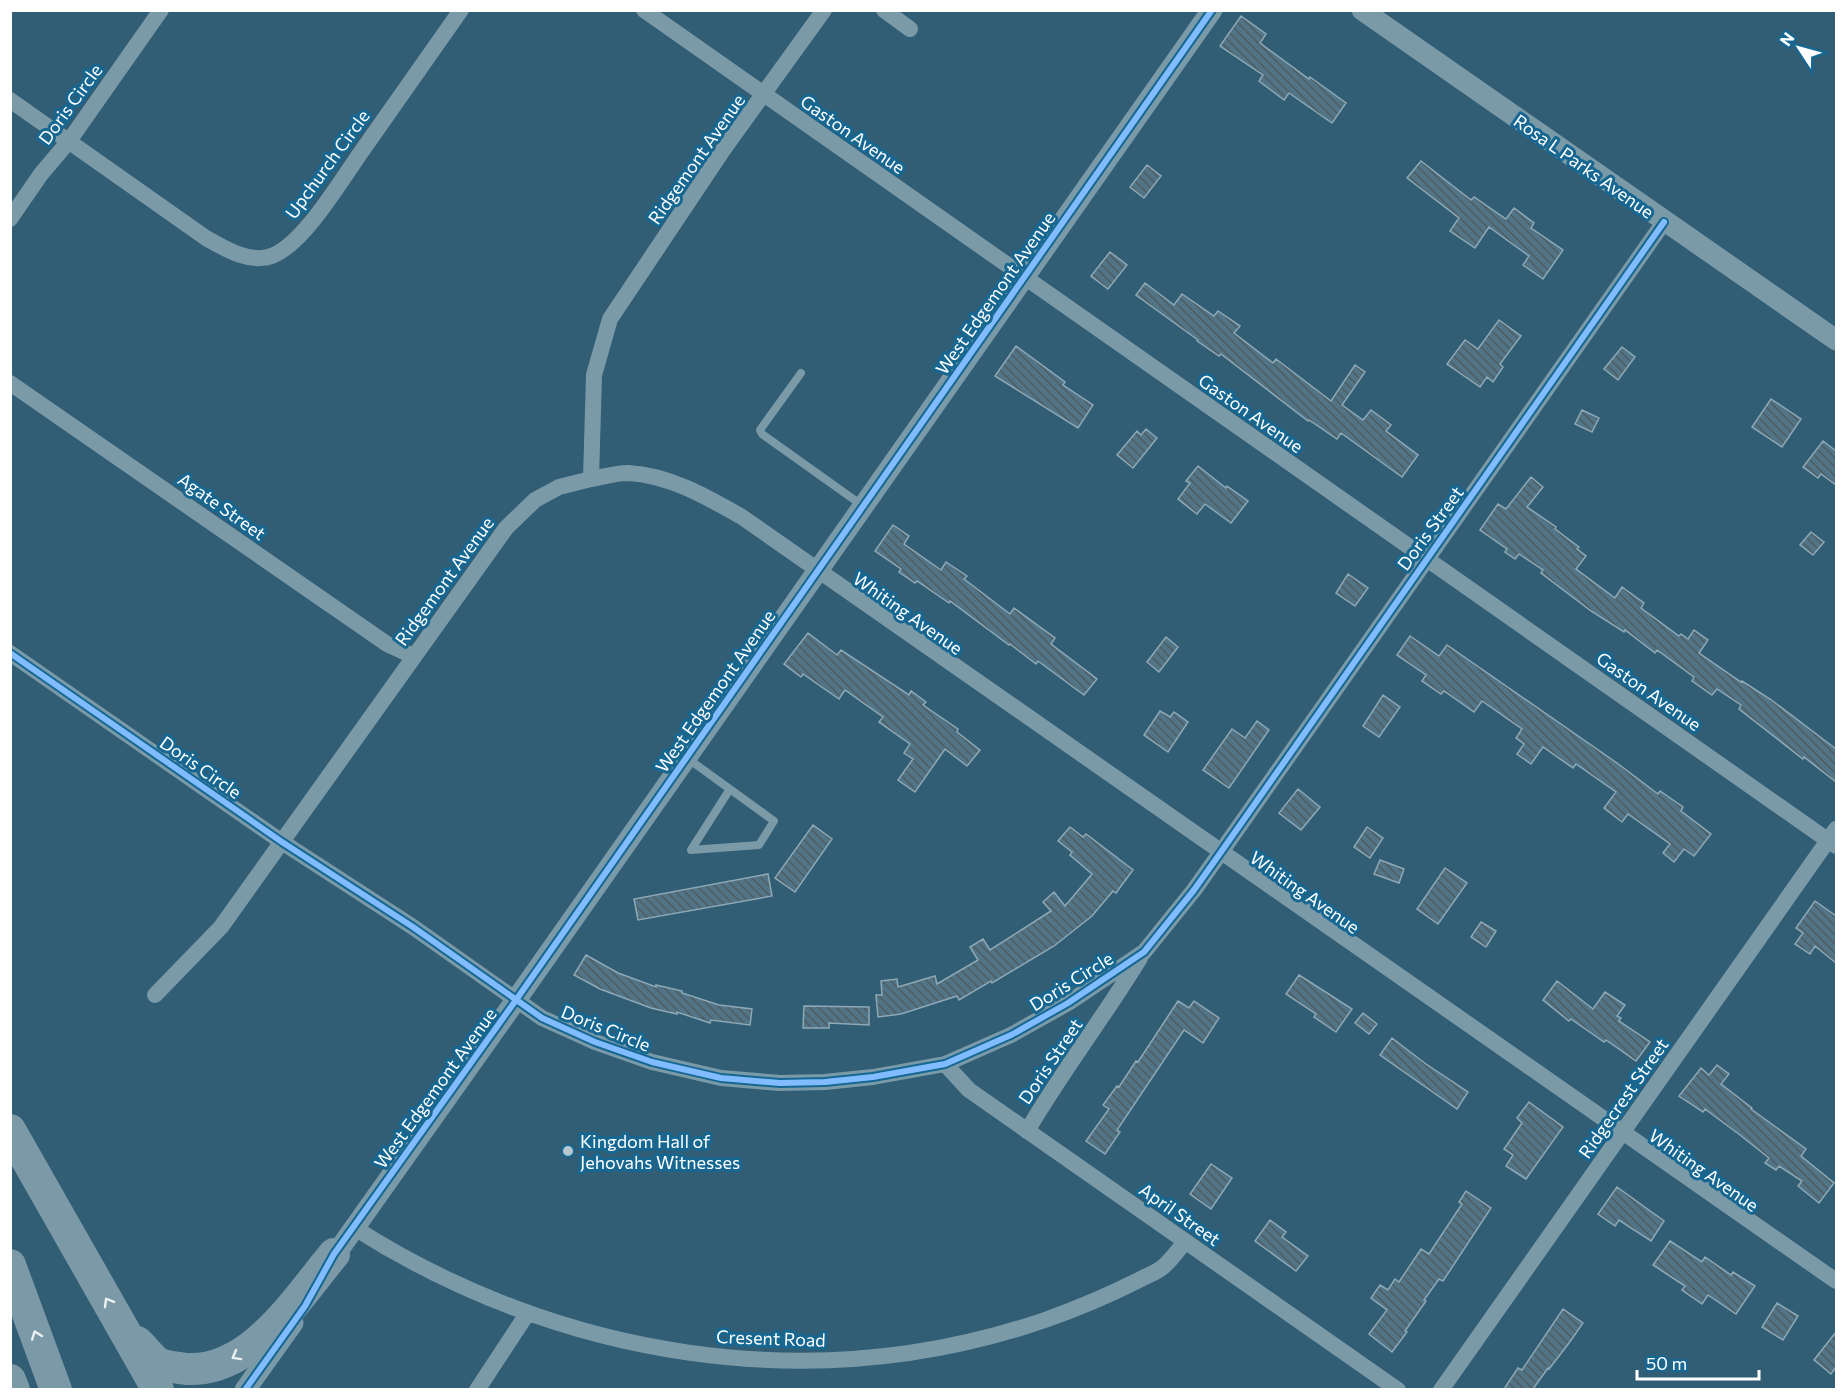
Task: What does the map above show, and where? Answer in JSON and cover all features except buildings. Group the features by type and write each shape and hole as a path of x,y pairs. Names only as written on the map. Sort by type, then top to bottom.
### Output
{"highway":[{"path":"10,1130 158,1389"},
{"path":"124,1330 160,1364 198,1369 235,1359 265,1336 334,1254"},
{"path":"10,1265 56,1389"},
{"path":"10,1380 14,1389"}],"street":[{"name":"Doris Circle","path":"10,219 41,174 69,141 161,10"},
{"name":"Upchurch Circle","path":"10,100 217,245 252,259 273,256 283,250 315,218 461,10"},
{"name":"Gaston Avenue","path":"644,10 1427,559 1834,839"},
{"name":"Ridgemont Avenue","path":"155,995 221,927 494,542 514,518 535,500 559,487 591,479 594,375 610,320 723,150 765,95 824,10"},
{"path":"884,10 910,29"},
{"name":"West Edgemont Avenue","path":"245,1389 305,1306 334,1254 687,758 1212,10"},
{"name":"Rosa L Parks Avenue","path":"1362,10 1836,340"},
{"name":"Doris Street","path":"1221,852 1352,662 1664,222"},
{"name":"Agate Street","path":"10,383 387,644 413,656"},
{"name":"Whiting Avenue","path":"591,479 627,473 657,478 686,488 742,517 1836,1281"},
{"name":"Doris Circle","path":"10,653 282,842 413,927 554,1024 595,1042 652,1062 721,1077 780,1083 825,1083 945,1064 1042,1019 1144,952 1221,852"},
{"name":"Ridgecrest Street","path":"1441,1389 1623,1131 1834,839"},
{"name":"Doris Street","path":"1027,1131 1144,952"},
{"name":"April Street","path":"945,1064 969,1090 1398,1389"},
{"name":"Cresent Road","path":"353,1227 420,1267 495,1303 527,1314 610,1339 702,1355 797,1361 886,1357 975,1341 1020,1329 1110,1294 1161,1269 1185,1242"},
{"path":"477,1389 527,1314"}],"lane":[{"path":"801,373 760,430 762,434 863,507"},
{"path":"687,758 730,789 774,821 759,845 691,850 730,789"}],"cycle path":[{"path":"245,1390 305,1306 334,1254 516,1000 1212,10"},
{"path":"10,653 282,842 413,927 542,1018 595,1042 652,1062 721,1078 780,1083 825,1082 873,1077 945,1064 1011,1035 1068,1003 1144,952 1194,890 1664,222"}],"place":[{"name":"Kingdom Hall of Jehovahs Witnesses","path":"568,1151"}]}
